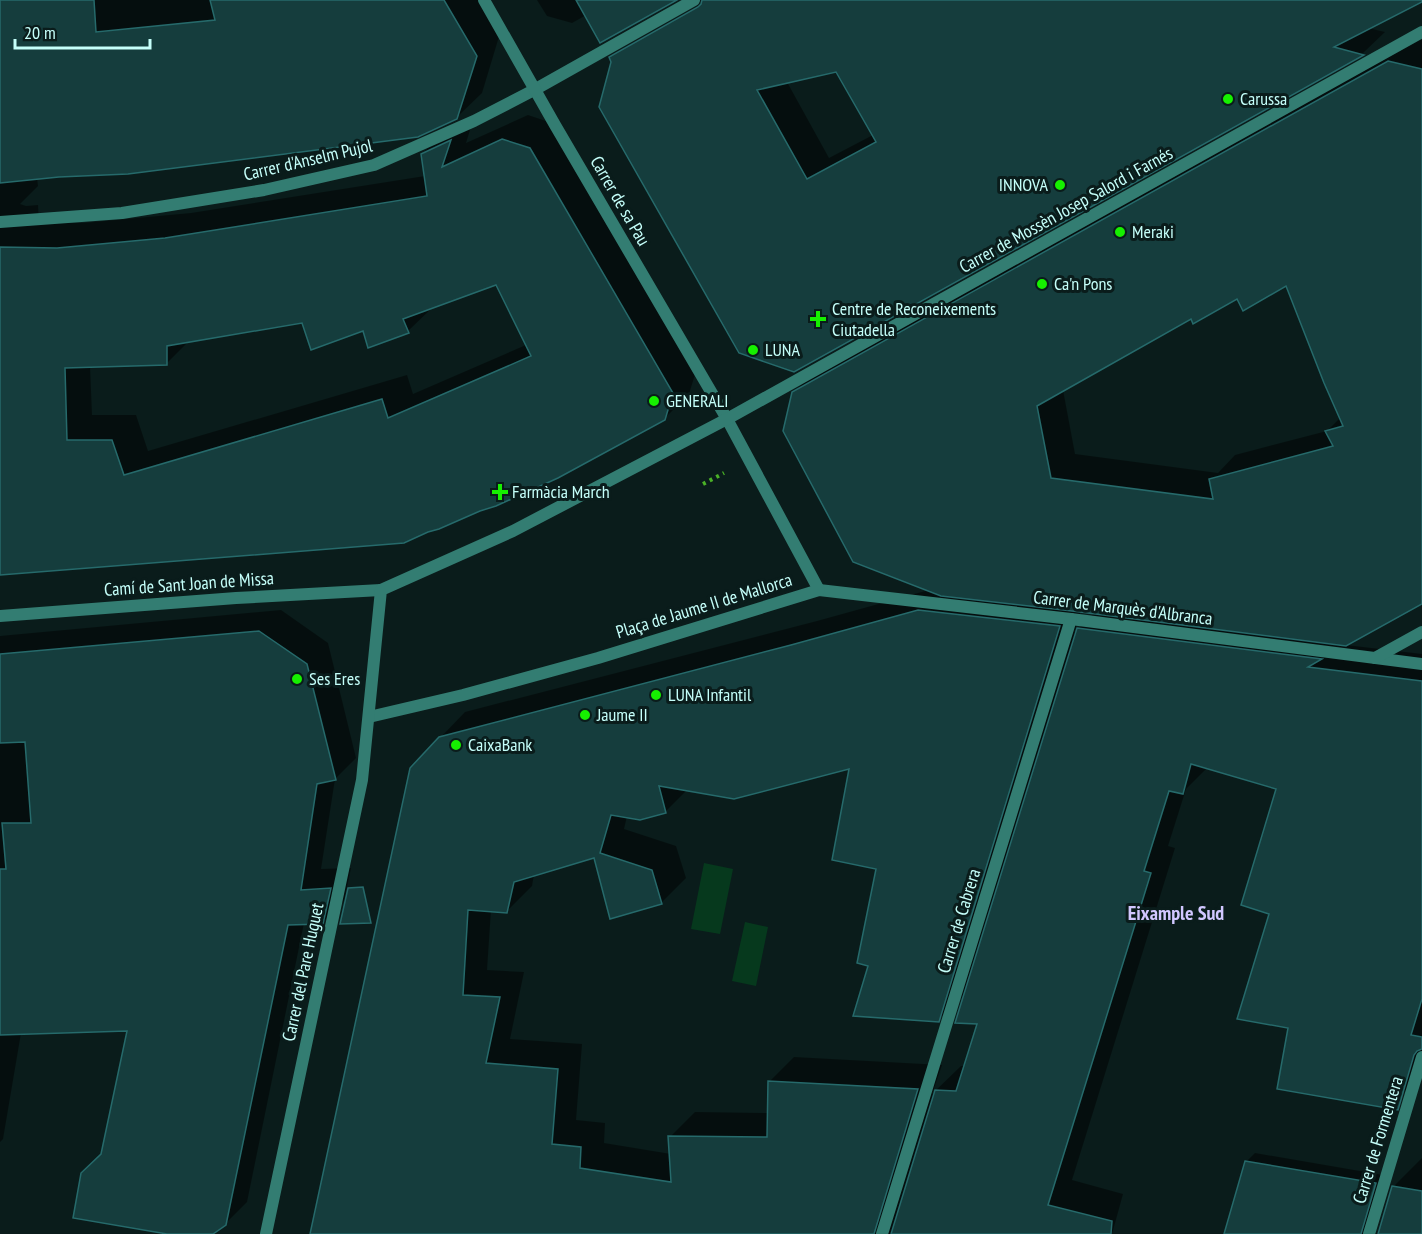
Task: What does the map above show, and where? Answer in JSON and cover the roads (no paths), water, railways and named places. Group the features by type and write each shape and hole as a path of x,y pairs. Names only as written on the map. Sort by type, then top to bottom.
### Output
{"street":[{"name":"Carrer de sa Pau","path":"484,0 534,90 727,419"},
{"name":"Carrer d'Anselm Pujol","path":"0,222 122,213 264,190 374,165 474,121 694,0"},
{"name":"Carrer de Mossèn Josep Salord i Farnés","path":"727,419 1422,32"},
{"name":"Plaça de Jaume II de Mallorca","path":"369,717 463,695 598,658 819,590 727,419"},
{"path":"369,717 381,590 513,531 727,419"},
{"name":"Camí de Sant Joan de Missa","path":"0,616 236,598 381,590"},
{"name":"Carrer de Marquès d'Albranca","path":"819,590 1071,619 1422,664"},
{"name":"Carrer de Cabrera","path":"882,1234 1071,619"},
{"path":"1375,658 1422,632"},
{"name":"Carrer del Pare Huguet","path":"266,1234 362,780 369,717"},
{"name":"Carrer de Formentera","path":"1369,1234 1422,1057"}],"place":[{"name":"Carussa","path":"1228,99"},
{"name":"INNOVA","path":"1060,185"},
{"name":"Meraki","path":"1120,232"},
{"name":"Ca'n Pons","path":"1042,284"},
{"name":"Centre de Reconeixements Ciutadella","path":"818,319"},
{"name":"LUNA","path":"753,350"},
{"name":"GENERALI","path":"654,401"},
{"name":"Farmàcia March","path":"500,492"},
{"name":"Ses Eres","path":"297,679"},
{"name":"LUNA Infantil","path":"656,695"},
{"name":"Jaume II","path":"585,715"},
{"name":"CaixaBank","path":"456,745"}],"district":[{"name":"Eixample Sud","path":"1176,913"}]}
